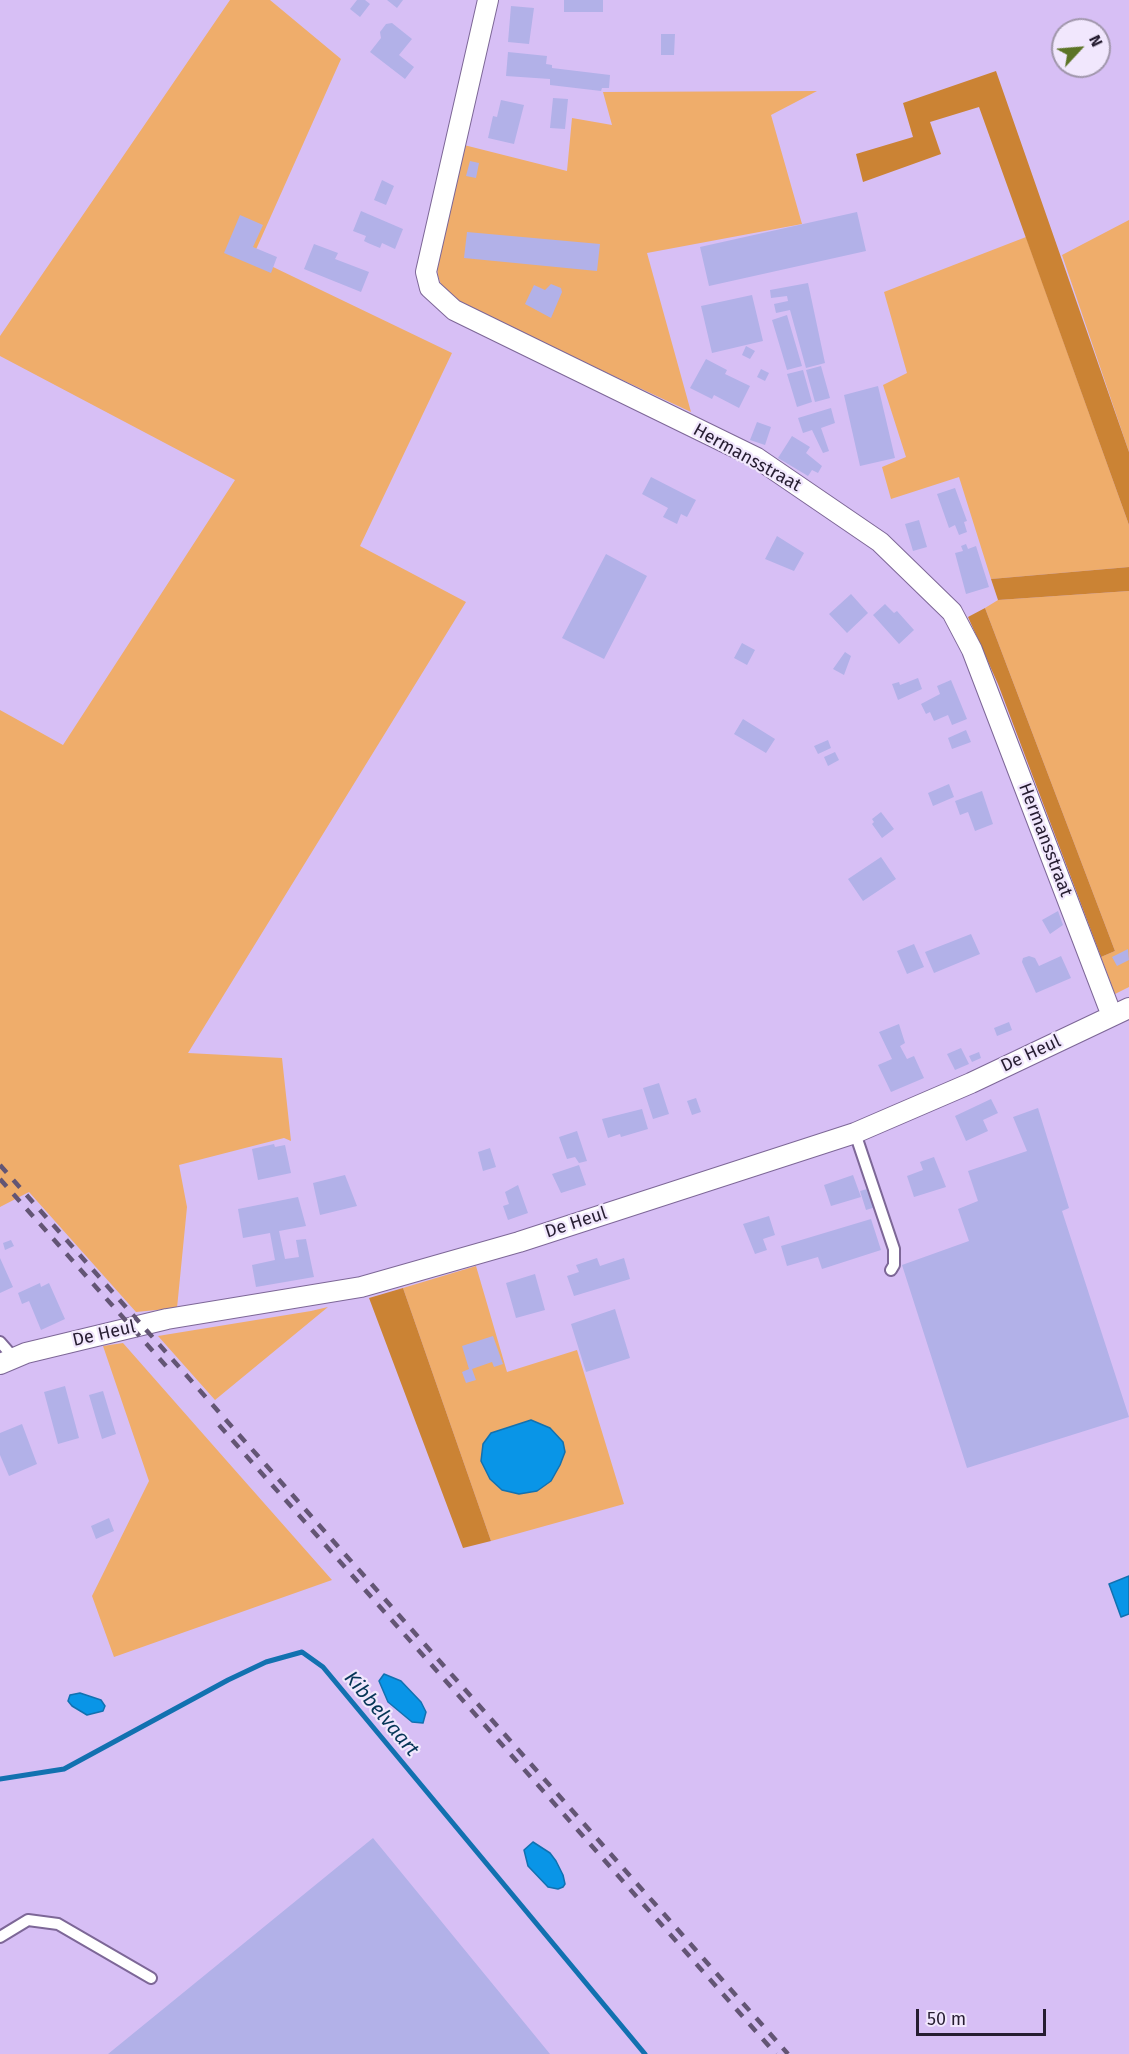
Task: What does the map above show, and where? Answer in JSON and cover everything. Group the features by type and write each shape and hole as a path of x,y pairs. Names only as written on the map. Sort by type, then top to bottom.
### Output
{"street":[{"name":"Hermansstraat","path":"488,0 426,272 430,288 454,310 765,464 880,542 952,612 972,650 1121,1012"},
{"name":"De Heul","path":"7,1361 168,1319 361,1287 519,1242 855,1133 971,1083 1121,1012"}],"lane":[{"path":"855,1133 894,1249 891,1270"},
{"path":"0,1342 7,1361"},
{"path":"0,1937 28,1920 58,1924 151,1978"}],"shaded area":[{"path":"230,0 270,0 341,59 250,263 271,266 452,353 360,546 466,602 188,1053 282,1058 291,1141 284,1138 179,1165 187,1207 177,1308 136,1312 29,1192 0,1207 0,710 63,745 235,480 0,356 0,336"},
{"path":"996,71 1129,452 1129,525 979,107 930,122 941,154 863,182 856,154 913,137 903,103"},
{"path":"817,91 771,115 802,224 647,253 691,412 472,310 454,301 443,290 436,260 464,145 567,171 572,118 612,125 603,92"},
{"path":"1129,220 1129,452 1062,255"},
{"path":"1026,237 1129,525 1129,567 991,579 959,477 891,499 882,467 906,457 883,385 907,373 884,292"},
{"path":"1129,567 1129,591 998,600 991,579"},
{"path":"1129,591 1129,987 1115,994 1101,957 1115,951 985,608 998,600"},
{"path":"985,608 1115,951 1101,957 998,684 968,617"},
{"path":"476,1266 507,1372 577,1350 624,1504 491,1541 403,1288"},
{"path":"403,1288 491,1541 463,1548 369,1298"},
{"path":"328,1307 215,1400 158,1336 311,1311"},
{"path":"123,1343 332,1580 114,1657 92,1596 149,1481 103,1346"}],"water":[{"path":"531,1420 550,1428 563,1442 565,1452 560,1465 551,1481 537,1491 519,1494 502,1490 490,1479 481,1461 483,1444 491,1433"},
{"path":"1129,1576 1129,1614 1121,1617 1109,1584"},
{"path":"384,1674 401,1681 421,1702 426,1712 423,1723 412,1722 388,1702 379,1681"},
{"path":"80,1693 101,1700 105,1706 103,1711 87,1715 72,1706 68,1701 70,1695"},
{"path":"533,1842 550,1853 556,1861 563,1875 565,1884 563,1887 558,1889 548,1887 528,1866 524,1850"}],"building":[{"path":"357,0 365,0 370,4 360,17 350,9"},
{"path":"387,0 403,0 397,8"},
{"path":"564,0 603,0 603,12 564,12"},
{"path":"511,6 534,8 529,44 508,42"},
{"path":"392,23 412,39 399,55 414,67 405,79 370,52 381,38 380,32 386,24"},
{"path":"661,34 675,34 674,55 661,55"},
{"path":"508,52 547,56 546,64 552,65 552,68 610,75 609,88 602,88 601,91 550,85 550,79 506,76"},
{"path":"553,98 568,99 565,129 550,128"},
{"path":"501,100 524,105 514,144 488,138 493,116 497,117"},
{"path":"470,161 479,163 476,178 466,176"},
{"path":"382,180 394,186 386,205 374,200"},
{"path":"361,211 403,229 395,249 382,243 380,248 368,243 364,241 366,236 353,231"},
{"path":"857,212 866,251 709,286 700,247"},
{"path":"240,215 263,225 253,247 277,257 271,273 224,253"},
{"path":"467,232 600,244 597,271 464,258"},
{"path":"314,244 338,253 335,259 369,272 361,292 304,269"},
{"path":"808,283 825,363 806,368 790,310 776,313 774,304 788,301 787,296 771,298 770,290"},
{"path":"551,284 561,288 562,292 551,318 525,304 534,285 545,290"},
{"path":"752,295 763,341 712,353 701,306"},
{"path":"787,315 802,366 787,370 772,320"},
{"path":"746,346 755,351 750,359 742,355"},
{"path":"706,359 727,370 725,374 750,386 739,408 714,395 712,399 690,388"},
{"path":"821,366 830,398 815,402 806,370"},
{"path":"761,369 769,373 765,381 757,377"},
{"path":"803,370 812,402 797,407 787,374"},
{"path":"878,386 895,458 860,466 844,395"},
{"path":"831,408 835,423 821,428 829,451 823,453 812,430 803,433 798,418"},
{"path":"757,422 771,427 765,445 750,440"},
{"path":"792,436 810,447 806,453 822,466 818,473 812,470 808,476 778,458"},
{"path":"651,477 696,500 687,517 681,514 677,524 663,517 668,508 642,494"},
{"path":"955,488 967,521 964,522 967,532 959,535 955,525 949,528 937,494"},
{"path":"919,520 927,547 913,551 905,524"},
{"path":"777,536 804,553 794,571 765,559"},
{"path":"966,544 968,549 976,546 989,587 966,594 955,553 963,551 961,546"},
{"path":"606,554 647,576 604,659 562,638"},
{"path":"851,594 868,613 847,633 829,614"},
{"path":"885,604 894,613 897,611 914,630 899,644 873,615"},
{"path":"742,643 755,650 747,665 734,658"},
{"path":"845,652 851,656 844,675 833,669"},
{"path":"918,678 922,689 898,700 892,684 899,682 900,685"},
{"path":"951,680 967,719 952,725 948,715 934,721 930,712 926,714 921,704 940,694 937,686"},
{"path":"743,719 775,739 766,753 734,734"},
{"path":"966,730 971,742 952,749 948,738"},
{"path":"828,740 831,748 818,754 814,746"},
{"path":"835,752 839,760 828,766 824,757"},
{"path":"949,784 954,797 933,806 928,793"},
{"path":"982,791 993,824 975,831 968,812 960,815 955,801"},
{"path":"881,812 894,829 882,838 872,824 874,822 872,819"},
{"path":"881,857 896,879 863,901 848,879"},
{"path":"1058,911 1063,925 1050,934 1042,920"},
{"path":"971,934 980,954 934,973 925,952"},
{"path":"914,944 924,967 907,974 897,951"},
{"path":"1128,949 1129,960 1117,966 1112,957"},
{"path":"1029,956 1035,958 1039,966 1061,956 1071,978 1036,993 1022,962 1023,958"},
{"path":"1009,1022 1012,1030 997,1036 994,1028"},
{"path":"899,1024 905,1043 900,1046 907,1059 914,1056 924,1078 891,1092 878,1065 892,1059 879,1032"},
{"path":"961,1048 969,1064 955,1070 947,1054"},
{"path":"979,1052 981,1058 972,1062 969,1056"},
{"path":"659,1083 669,1114 653,1119 643,1088"},
{"path":"696,1098 701,1112 692,1115 687,1101"},
{"path":"991,1099 998,1113 983,1120 988,1131 966,1141 955,1116"},
{"path":"1038,1108 1069,1208 1062,1211 1129,1417 967,1468 902,1265 969,1241 958,1209 978,1201 968,1171 1027,1151 1013,1117"},
{"path":"642,1109 648,1129 621,1137 620,1134 608,1138 602,1119"},
{"path":"577,1131 587,1161 579,1163 575,1157 567,1159 559,1137"},
{"path":"274,1144 275,1147 285,1145 291,1173 258,1180 252,1149"},
{"path":"490,1148 496,1167 483,1171 478,1152"},
{"path":"934,1157 946,1187 914,1197 907,1176 923,1170 920,1162"},
{"path":"579,1165 586,1185 561,1193 552,1174"},
{"path":"345,1175 357,1206 320,1215 313,1183"},
{"path":"853,1175 861,1197 831,1206 824,1185"},
{"path":"518,1185 528,1213 508,1220 503,1206 509,1204 505,1192"},
{"path":"871,1188 876,1207 866,1210 860,1191"},
{"path":"298,1197 306,1226 279,1231 285,1259 299,1257 296,1240 306,1239 314,1277 256,1287 252,1265 275,1260 270,1233 243,1238 238,1209"},
{"path":"769,1216 775,1235 763,1239 767,1250 755,1254 743,1224"},
{"path":"871,1219 881,1250 822,1269 818,1257 787,1266 781,1246"},
{"path":"11,1240 14,1246 5,1250 3,1243"},
{"path":"0,1258 13,1287 0,1293"},
{"path":"597,1258 600,1266 624,1258 630,1279 574,1296 567,1276 579,1272 576,1265"},
{"path":"535,1274 545,1310 516,1318 506,1283"},
{"path":"40,1283 41,1287 49,1283 65,1319 41,1330 29,1301 22,1304 18,1293"},
{"path":"615,1309 630,1358 586,1372 571,1324"},
{"path":"493,1336 503,1364 494,1367 492,1362 472,1369 476,1380 466,1383 462,1372 469,1369 462,1346"},
{"path":"65,1386 79,1438 58,1444 44,1392"},
{"path":"103,1391 116,1434 102,1439 89,1395"},
{"path":"22,1424 37,1464 9,1476 0,1455 0,1433"},
{"path":"109,1518 114,1531 96,1539 91,1526"},
{"path":"373,1838 550,2054 108,2054"}],"waterway":[{"name":"Kibbelvaart","path":"0,1779 64,1769 228,1680 266,1662 302,1652 323,1667 645,2054"}],"railway":[{"path":"0,1165 788,2054"},
{"path":"0,1179 167,1367"},
{"path":"219,1425 776,2054"}]}
